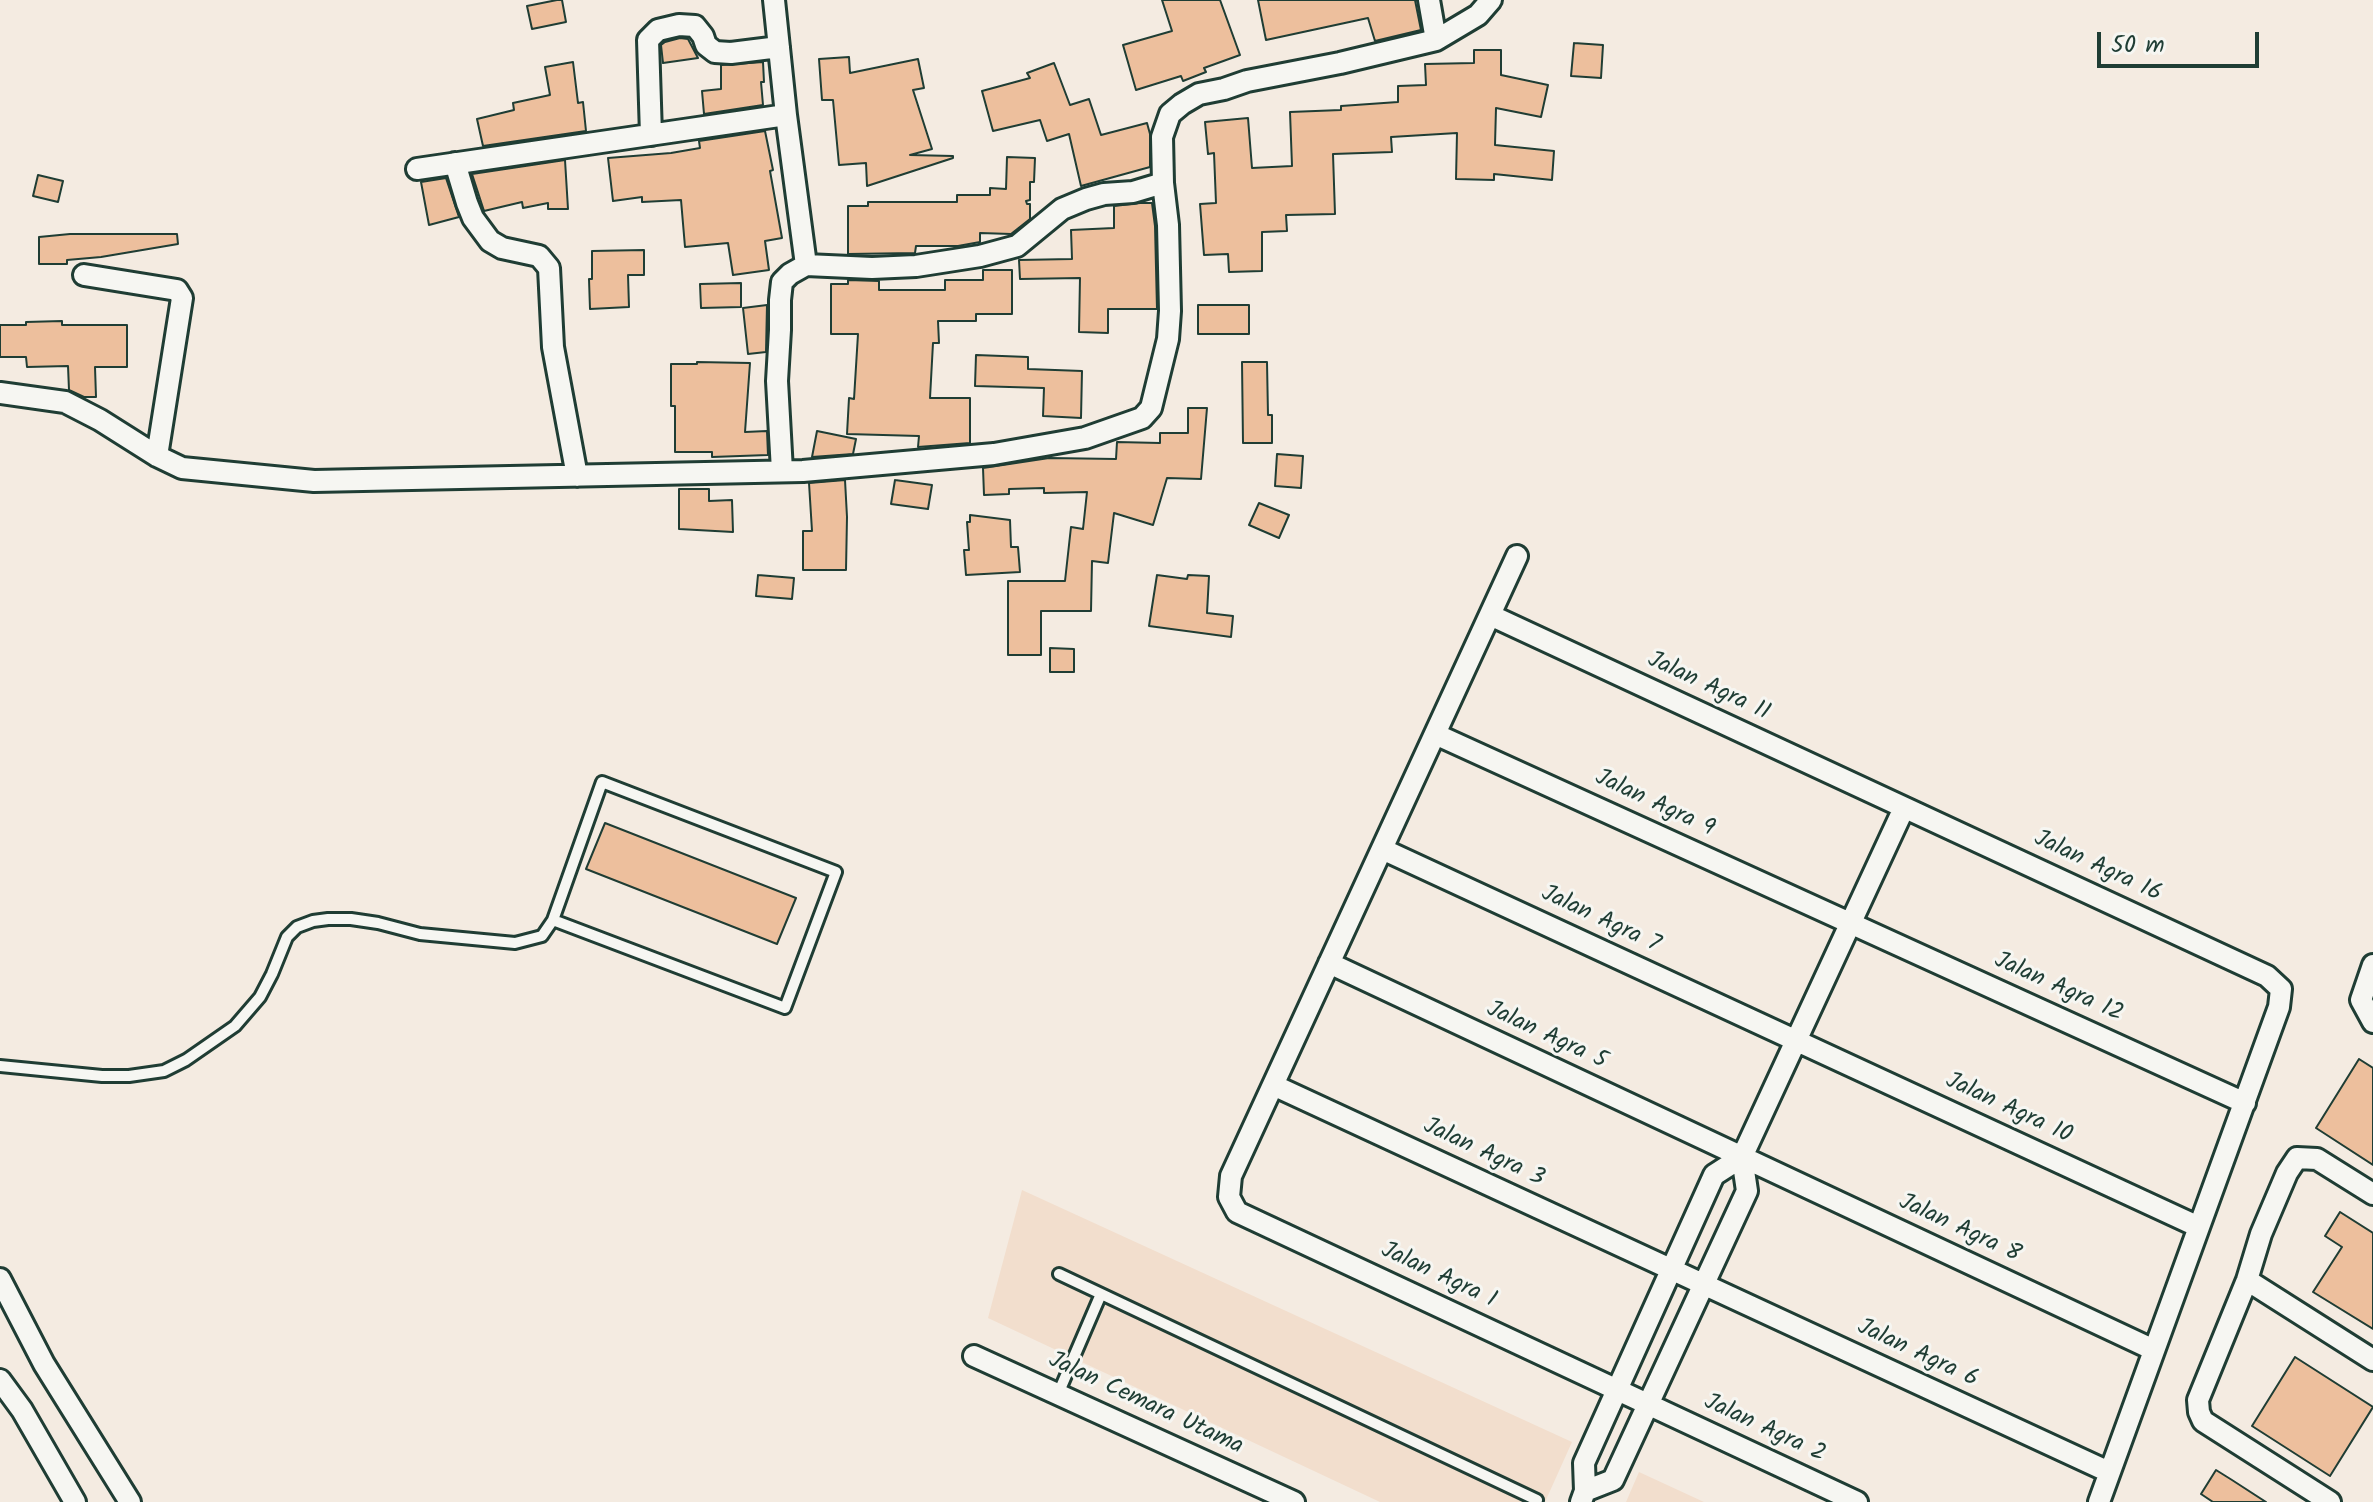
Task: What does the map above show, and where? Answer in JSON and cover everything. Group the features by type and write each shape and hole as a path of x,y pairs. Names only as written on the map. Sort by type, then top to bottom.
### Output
{"street":[{"path":"774,0 806,265"},
{"path":"1429,0 1436,40"},
{"path":"0,393 65,402 182,468 314,481 782,471 994,454 1085,438 1142,418 1151,408 1168,339 1170,311 1162,137 1170,114 1199,94 1436,40 1478,15 1491,0"},
{"path":"651,135 648,40 658,30 679,25 695,26 706,45 715,52 779,47"},
{"path":"417,169 786,115"},
{"path":"455,163 473,218 490,241 502,248 539,256 549,268 553,347 577,476"},
{"path":"782,471 777,381 780,300 782,282 790,274 806,265 916,266 980,256 1017,246 1062,209 1086,199 1133,192 1163,183"},
{"path":"84,275 177,290 182,298 157,456"},
{"path":"1273,1085 1517,556"},
{"name":"Jalan Agra 11","path":"1490,615 1904,808"},
{"name":"Jalan Agra 9","path":"1435,734 1851,923"},
{"path":"1583,1497 1584,1463 1714,1175 1742,1157 1904,808"},
{"name":"Jalan Agra 16","path":"1904,808 2267,976 2281,989 2279,1007 2245,1103"},
{"name":"Jalan Agra 7","path":"1382,849 1796,1040"},
{"name":"Jalan Agra 12","path":"1851,923 2245,1103"},
{"name":"Jalan Agra 5","path":"1329,963 1742,1157"},
{"path":"2373,965 2361,1000 2373,1022"},
{"name":"Jalan Agra 10","path":"1796,1040 2199,1227"},
{"name":"Jalan Agra 1","path":"1273,1085 1231,1176 1229,1197 1237,1212 1648,1404"},
{"name":"Jalan Agra 3","path":"1273,1085 1703,1284"},
{"path":"2099,1502 2245,1103"},
{"path":"1583,1497 1613,1480 1747,1191 1742,1157"},
{"name":"Jalan Agra 8","path":"1742,1157 2154,1350"},
{"path":"2330,1502 2203,1421 2198,1400 2247,1280 2261,1234 2287,1173 2297,1158 2317,1159 2373,1194"},
{"path":"0,1279 44,1364 130,1502"},
{"path":"2247,1280 2373,1360"},
{"name":"Jalan Agra 6","path":"1703,1284 2109,1472"},
{"name":"Jalan Cemara Utama","path":"974,1356 1294,1502"},
{"path":"0,1380 22,1410 75,1502"},
{"name":"Jalan Agra 2","path":"1648,1404 1857,1502"}],"lane":[{"path":"0,1066 129,1076 164,1071 186,1060 235,1026 260,997 287,937 297,927 313,921 351,919 420,934 515,943 542,936 553,920 602,782 836,872 785,1008 553,920"},
{"path":"1059,1274 1537,1500"},
{"path":"1058,1394 1101,1294"},
{"path":"1507,1502 1513,1489"}],"shaded area":[{"path":"1022,1190 1572,1442 1545,1502 1380,1502 988,1318"},
{"path":"1639,1472 1704,1502 1626,1502"}],"building":[{"path":"562,0 566,22 532,29 527,6"},
{"path":"1162,0 1220,0 1240,55 1204,68 1206,72 1183,81 1181,76 1136,90 1123,45 1172,31"},
{"path":"1258,0 1415,0 1421,30 1375,41 1368,18 1266,40"},
{"path":"680,38 688,39 698,58 663,63 661,45"},
{"path":"1574,43 1603,45 1601,78 1571,76"},
{"path":"1474,50 1501,50 1501,75 1548,85 1541,117 1496,108 1495,145 1554,151 1552,180 1494,174 1494,180 1456,179 1457,133 1391,137 1392,152 1333,154 1335,214 1286,215 1287,231 1262,232 1262,271 1229,272 1228,254 1204,255 1200,204 1216,203 1214,153 1208,154 1205,122 1248,118 1252,168 1292,166 1290,112 1341,110 1341,106 1398,102 1398,86 1426,85 1425,64 1474,63"},
{"path":"849,57 850,73 918,59 924,88 913,90 932,149 910,155 953,158 867,186 866,163 839,165 833,100 822,100 819,59"},
{"path":"573,62 578,103 583,102 586,131 483,146 477,119 514,110 513,103 550,95 545,67"},
{"path":"763,62 763,105 704,114 702,91 721,89 721,65"},
{"path":"1054,63 1070,105 1089,99 1101,135 1147,123 1150,167 1081,186 1069,134 1047,141 1040,120 993,131 982,91 1030,78 1027,73"},
{"path":"765,131 782,238 765,241 769,270 733,275 728,243 685,247 681,200 642,202 642,197 613,201 608,158 671,153 700,148 699,141"},
{"path":"1007,157 1035,158 1034,182 1030,182 1030,200 1026,201 1030,204 1030,219 1011,234 980,233 980,242 958,246 916,246 915,253 848,254 848,206 868,206 868,202 957,202 957,195 990,195 990,188 1006,189"},
{"path":"565,160 568,209 548,209 548,203 523,208 522,202 484,211 472,174"},
{"path":"38,175 63,181 58,202 33,196"},
{"path":"446,178 459,217 429,225 421,182"},
{"path":"1152,203 1157,309 1108,309 1108,333 1079,332 1080,278 1020,279 1019,260 1072,259 1071,230 1114,228 1114,206"},
{"path":"177,234 178,244 67,260 67,264 39,264 39,237"},
{"path":"644,250 644,275 628,275 629,307 590,309 592,251"},
{"path":"983,270 1012,270 1012,314 976,314 976,321 938,321 939,343 933,343 930,398 970,398 970,443 918,447 919,436 847,434 849,398 854,399 858,334 831,334 831,284 848,284 848,280 879,281 879,290 945,290 945,280 983,280"},
{"path":"741,283 741,307 701,308 700,284"},
{"path":"767,305 766,352 748,354 743,308"},
{"path":"1198,305 1249,305 1249,334 1198,334"},
{"path":"62,321 62,325 127,325 127,367 95,367 96,397 84,397 69,390 68,366 27,367 26,357 0,357 0,325"},
{"path":"976,355 1028,357 1028,369 1082,371 1081,418 1043,416 1044,388 975,386"},
{"path":"1242,362 1267,362 1272,443 1243,443"},
{"path":"750,363 745,432 767,431 768,455 712,457 712,452 675,452 671,364"},
{"path":"1188,408 1207,408 1201,479 1167,478 1153,525 1114,513 1108,563 1092,561 1091,611 1041,611 1041,655 1008,655 1008,581 1065,581 1071,527 1083,529 1087,492 1044,493 1044,488 1009,489 1009,494 984,495 983,468 1049,458 1116,459 1117,442 1160,443 1160,433 1188,433"},
{"path":"817,431 856,439 853,454 812,457"},
{"path":"1277,454 1303,456 1301,488 1275,486"},
{"path":"845,480 846,570 803,570 803,531 812,531 809,483"},
{"path":"895,480 932,485 928,509 891,504"},
{"path":"679,489 709,489 709,501 732,500 733,532 679,529"},
{"path":"1259,503 1289,515 1279,538 1249,525"},
{"path":"970,515 1010,520 1011,547 1018,547 1020,572 966,575 964,550 969,550 967,522 970,522"},
{"path":"758,575 794,578 792,599 756,596"},
{"path":"1157,575 1187,579 1188,575 1209,576 1207,613 1233,616 1231,637 1149,626"},
{"path":"1050,648 1074,649 1074,672 1050,672"},
{"path":"605,823 796,898 777,944 586,869"},
{"path":"2359,1059 2373,1068 2373,1165 2316,1128"},
{"path":"2340,1212 2373,1233 2373,1329 2313,1292 2342,1247 2325,1236"},
{"path":"2295,1357 2373,1407 2330,1476 2252,1426"},
{"path":"2216,1470 2266,1502 2213,1502 2201,1494"}]}
